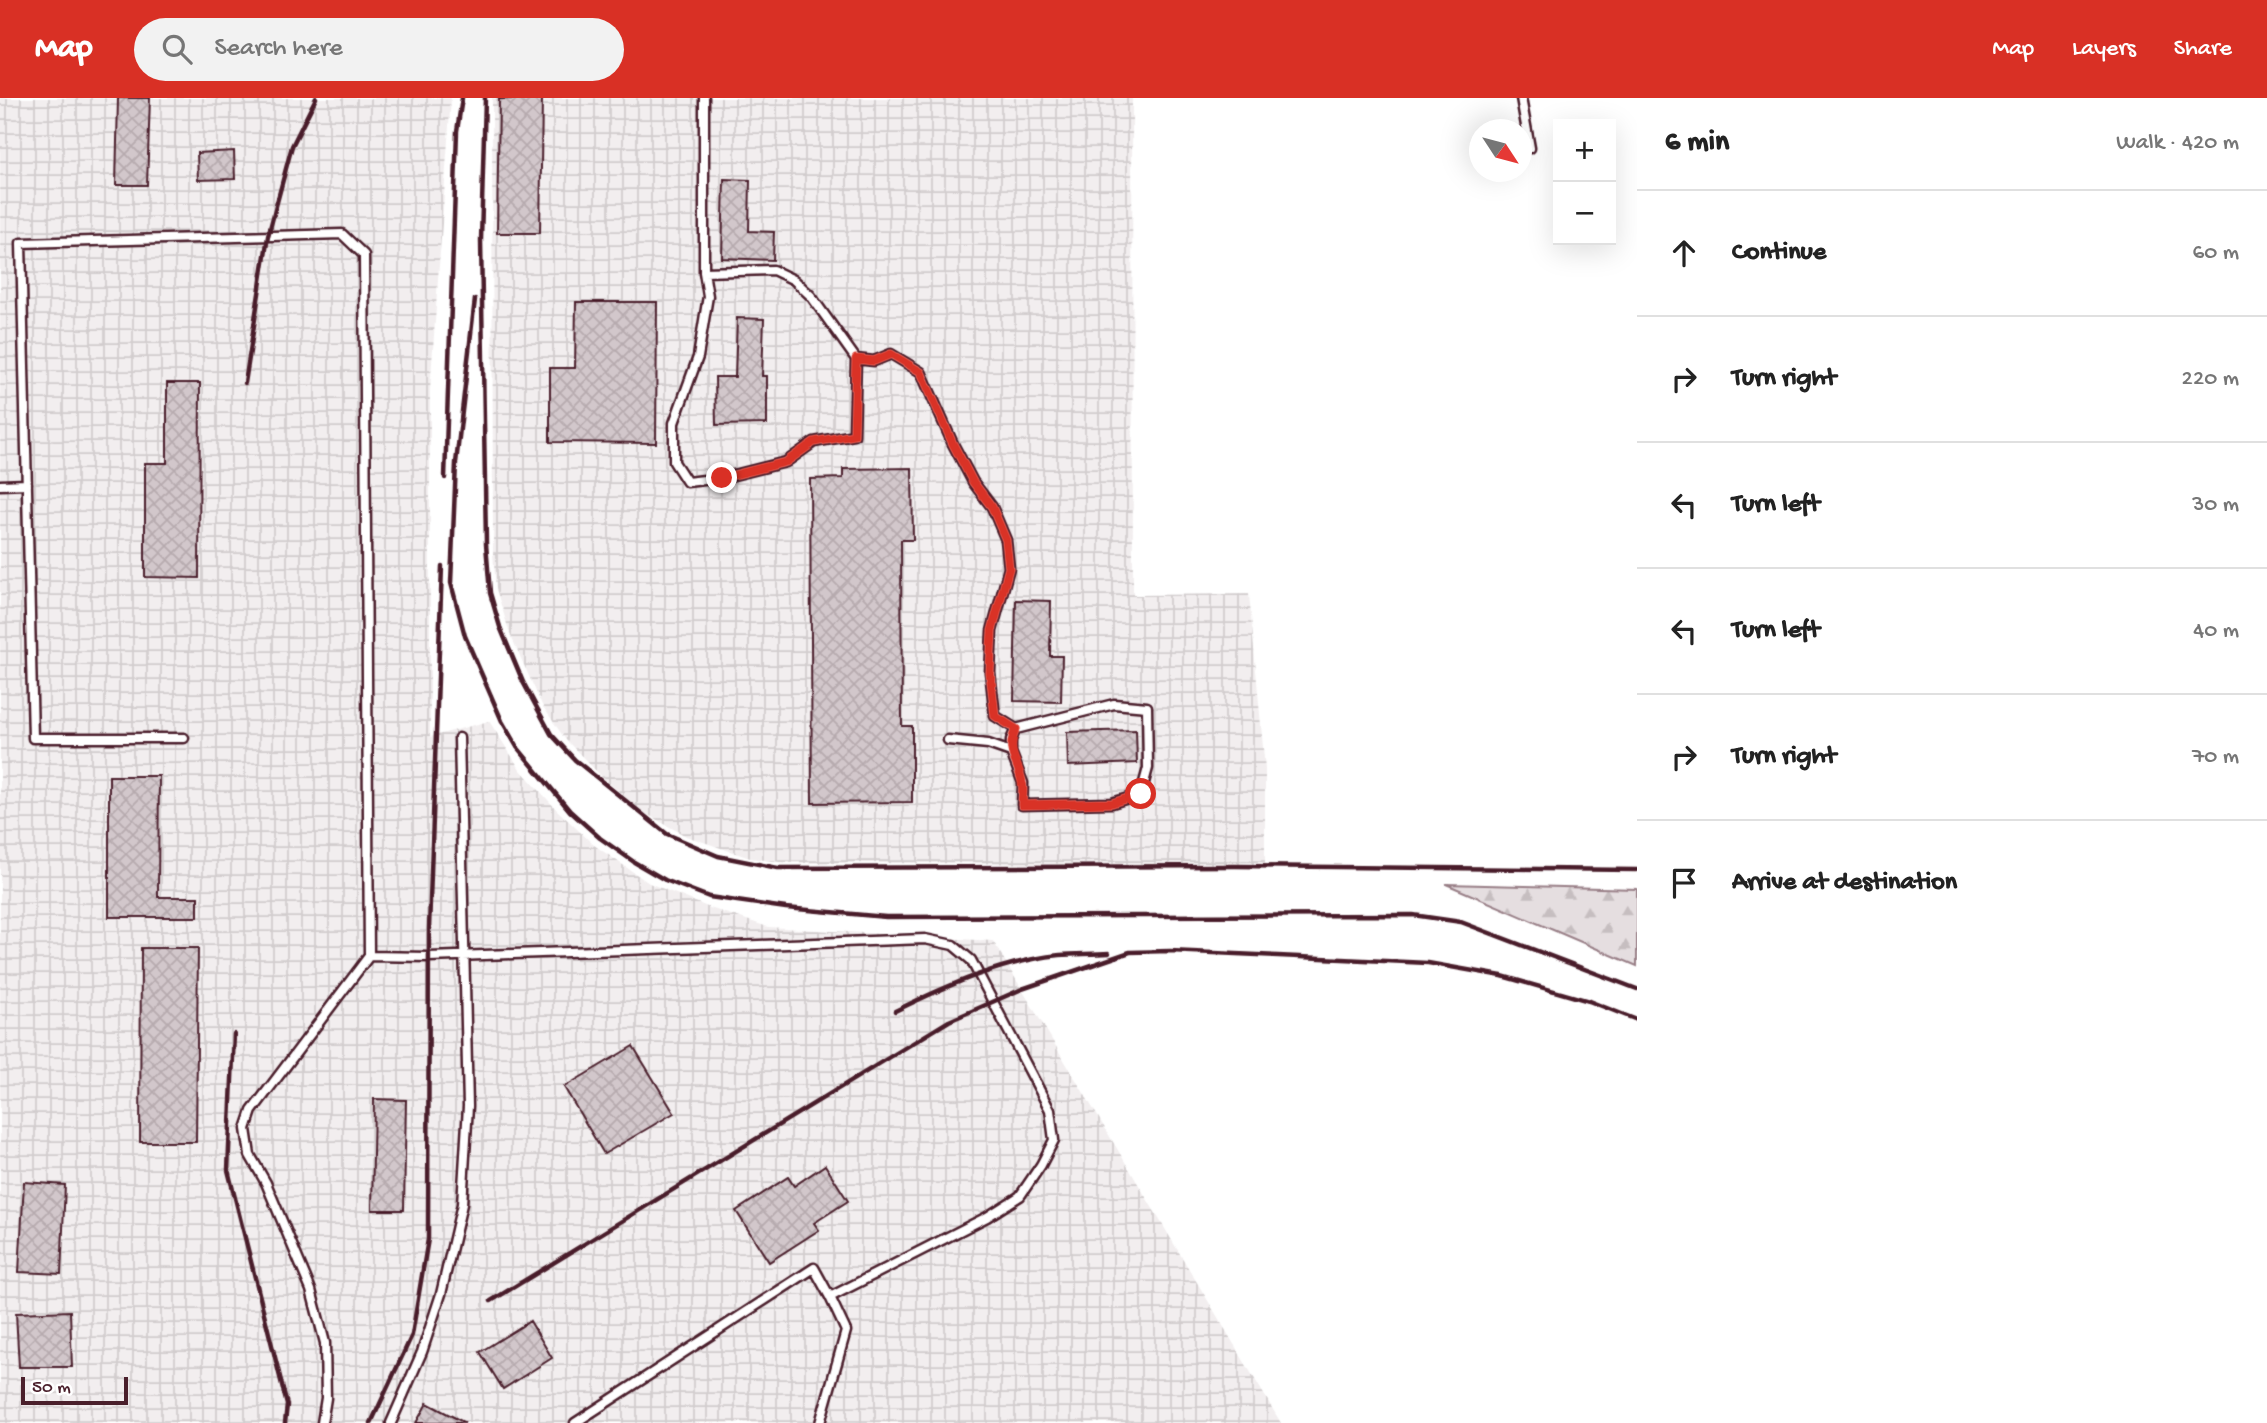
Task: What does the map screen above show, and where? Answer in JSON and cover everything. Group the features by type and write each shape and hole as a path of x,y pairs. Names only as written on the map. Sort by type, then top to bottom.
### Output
{"lane":[{"path":"704,98 704,272 708,296 698,358 674,423 674,462 687,482 722,478 786,462 814,442 854,435 856,359 811,296 794,280 773,270 704,272"},
{"path":"1521,98 1525,119"},
{"path":"184,738 33,738 21,243 342,234 364,255 369,956 252,1111 246,1129 250,1155 266,1183 311,1290 325,1343 326,1398 322,1423"},
{"path":"856,359 874,361 891,354 921,372 953,444 973,482 992,507 1006,540 1009,568 992,631 995,716 1016,729 1114,704 1147,707 1147,768 1141,794 1112,803 1022,805 1023,783 1011,752 1011,740 1016,729"},
{"path":"0,485 27,484"},
{"path":"391,1423 422,1352 438,1306 463,1204 468,1106 459,738"},
{"path":"948,740 988,744 1011,752"},
{"path":"369,956 464,956 925,939 953,945 971,960 1050,1110 1054,1139 1041,1165 1020,1196 988,1217 830,1297"},
{"path":"575,1423 814,1268 846,1331 820,1423"}],"shaded area":[{"path":"0,98 451,98 430,391 430,737 489,721 520,769 594,845 649,883 710,908 768,927 993,941 1281,1423 0,1423"},
{"path":"492,98 1132,98 1133,595 1249,594 1265,769 1265,864 787,863 750,858 686,836 643,812 602,777 565,739 542,705 510,634 496,589 493,553"}],"green space":[{"path":"1446,884 1637,889 1637,966"}],"building":[{"path":"118,98 150,98 147,185 116,185"},
{"path":"499,99 542,99 540,233 497,233"},
{"path":"234,151 235,179 198,180 197,153"},
{"path":"724,179 750,180 749,231 774,232 773,260 722,258"},
{"path":"576,302 657,302 656,443 550,442 550,368 575,368"},
{"path":"737,318 764,319 762,376 767,376 767,424 716,425 715,377 735,377"},
{"path":"167,383 200,383 199,578 145,577 145,463 167,463"},
{"path":"912,468 913,540 901,540 902,726 912,726 912,802 812,803 810,479 843,478 843,469"},
{"path":"1016,600 1051,601 1050,656 1062,656 1061,702 1014,701"},
{"path":"1136,730 1137,763 1068,766 1067,732"},
{"path":"109,776 159,776 158,897 198,897 198,917 109,917"},
{"path":"141,948 198,948 196,1142 140,1142"},
{"path":"633,1046 674,1113 604,1154 564,1087"},
{"path":"374,1099 406,1100 404,1210 372,1210"},
{"path":"825,1165 848,1201 814,1223 819,1230 769,1262 736,1211 788,1177 794,1186"},
{"path":"24,1182 65,1185 61,1274 19,1272"},
{"path":"70,1311 72,1367 19,1367 16,1313"},
{"path":"530,1321 552,1358 503,1389 480,1352"},
{"path":"427,1403 465,1423 416,1423"}],"railway":[{"path":"245,383 268,236 292,146 316,98"},
{"path":"445,478 457,131 462,98"},
{"path":"485,98 481,240 486,544 490,593 500,627 523,682 551,734 575,760 667,834 718,856 778,868 1235,866 1637,870"},
{"path":"475,299 456,463 451,583 465,636 502,721 517,747 570,811 600,838 634,862 665,880 709,897 786,908 886,917 1413,915 1461,922 1637,989"},
{"path":"371,1423 412,1335 428,1239 429,929 442,566"},
{"path":"491,1301 949,1021 1022,989 1130,952 1170,951 1428,963 1502,976 1589,1001 1637,1020"},
{"path":"895,1011 954,984 1017,963 1060,955 1109,953"},
{"path":"234,1034 228,1170 287,1405 285,1423"}],"route":[{"path":"722,478 786,462 814,442 854,435 856,359 874,361 891,354 921,372 953,444 973,482 992,507 1006,540 1009,568 992,631 990,672 995,716 1016,729 1011,740 1011,752 1023,783 1022,805 1112,803 1141,794"}]}
